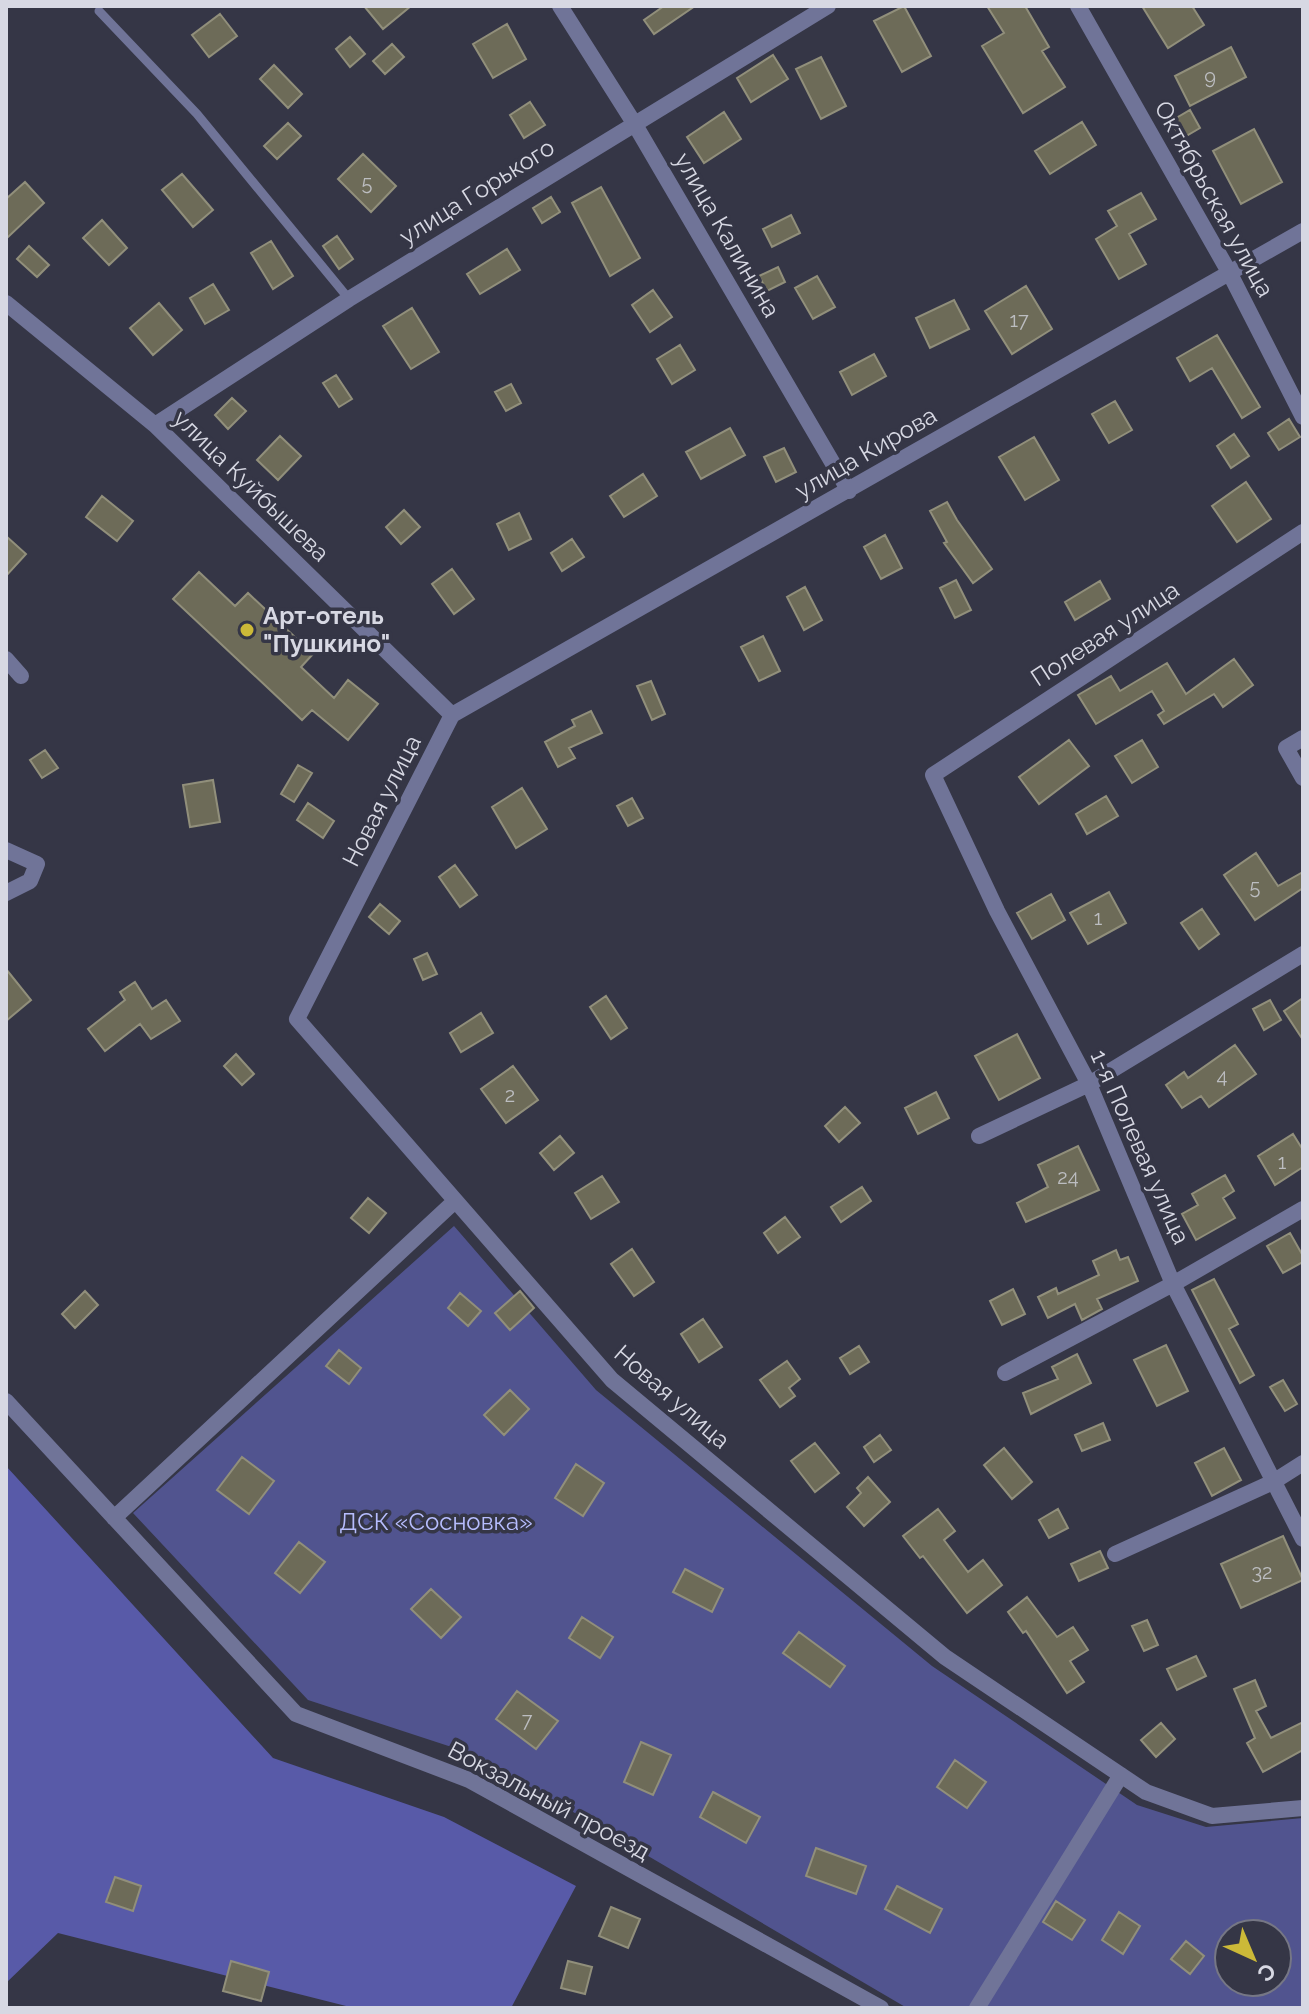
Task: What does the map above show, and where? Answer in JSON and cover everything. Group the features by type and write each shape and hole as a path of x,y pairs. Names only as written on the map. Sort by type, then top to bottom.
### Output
{"street":[{"name":"улица Калинина","path":"560,6 634,123 849,491"},
{"name":"улица Горького","path":"155,425 349,299 828,6"},
{"name":"Октябрьская улица","path":"1078,6 1229,272 1303,417"},
{"name":"улица Кирова","path":"452,715 1303,231"},
{"name":"улица Куйбышева","path":"6,303 155,425 452,715"},
{"name":"Полевая улица","path":"933,775 1303,532"},
{"path":"6,659 21,676"},
{"name":"Новая улица","path":"452,715 297,1019 612,1380 945,1657 1146,1792 1212,1816 1303,1808"},
{"path":"1303,738 1286,748 1303,778"},
{"name":"1-я Полевая улица","path":"933,775 997,911 1089,1084 1173,1284 1303,1539"},
{"path":"6,850 37,864 30,881 6,893"},
{"path":"979,1136 1089,1084 1303,954"},
{"path":"114,1518 455,1201"},
{"path":"1005,1373 1173,1284 1303,1209"},
{"name":"Вокзальный проезд","path":"6,1401 296,1714 469,1780 881,2008"},
{"path":"1115,1554 1273,1482 1303,1463"},
{"path":"977,2008 1121,1775"}],"lane":[{"path":"99,11 197,114 349,299"}],"green space":[{"name":"ДСК «Сосновка»","path":"454,1226 596,1390 932,1666 1137,1805 1206,1827 1303,1818 1303,2008 907,2008 476,1755 308,1700 133,1513"}],"shaded area":[{"path":"6,1466 273,1758 444,1817 576,1886 511,2008 354,2008 58,1933 6,1983"}],"building":[{"path":"364,6 411,6 383,29"},
{"path":"664,6 695,6 654,34 644,20"},
{"path":"904,6 931,56 902,72 874,21"},
{"path":"987,6 1025,6 1049,47 1042,51 1065,87 1023,113 982,46 1004,33"},
{"path":"1142,6 1192,6 1204,25 1168,48"},
{"path":"220,14 237,36 209,57 192,35"},
{"path":"507,24 526,59 493,78 473,44"},
{"path":"350,37 365,54 350,67 336,49"},
{"path":"392,44 404,57 385,74 373,61"},
{"path":"1231,47 1246,77 1190,106 1175,76"},
{"path":"773,55 788,79 751,102 737,78"},
{"path":"821,57 846,106 821,119 796,69"},
{"path":"274,65 302,94 288,108 260,79"},
{"path":"530,102 545,125 524,138 510,115"},
{"path":"1190,110 1200,128 1181,139 1171,121"},
{"path":"724,112 741,139 704,163 687,137"},
{"path":"1082,122 1096,145 1050,174 1035,151"},
{"path":"288,123 301,136 277,159 264,146"},
{"path":"1254,129 1282,182 1241,204 1213,151"},
{"path":"363,154 396,186 371,212 338,179"},
{"path":"182,174 213,210 193,227 162,190"},
{"path":"25,182 44,203 6,239 6,199"},
{"path":"601,187 640,258 610,276 572,203"},
{"path":"1141,193 1156,219 1129,234 1146,264 1119,279 1096,239 1117,226 1108,211"},
{"path":"551,197 560,212 542,223 533,208"},
{"path":"791,215 800,233 772,247 763,229"},
{"path":"102,220 127,248 109,265 83,238"},
{"path":"337,236 353,259 339,269 323,246"},
{"path":"271,241 293,276 273,289 251,253"},
{"path":"29,246 49,265 37,277 17,259"},
{"path":"507,249 520,270 480,294 467,274"},
{"path":"778,267 785,282 767,291 759,276"},
{"path":"817,276 835,307 813,319 795,288"},
{"path":"213,284 229,310 205,324 190,298"},
{"path":"1026,286 1052,329 1012,354 985,311"},
{"path":"653,290 672,317 650,332 632,305"},
{"path":"954,300 969,329 930,348 916,318"},
{"path":"159,303 182,330 153,355 130,328"},
{"path":"412,308 439,352 411,369 383,326"},
{"path":"1217,335 1260,407 1242,418 1212,368 1190,381 1177,358"},
{"path":"680,345 695,370 672,384 657,359"},
{"path":"874,354 886,376 852,395 840,372"},
{"path":"336,375 352,399 339,407 323,383"},
{"path":"511,384 521,403 506,411 495,392"},
{"path":"232,398 246,411 228,429 215,415"},
{"path":"1115,401 1132,430 1109,443 1092,414"},
{"path":"1289,419 1300,437 1279,450 1268,433"},
{"path":"730,428 745,455 701,479 686,452"},
{"path":"1234,434 1249,456 1231,468 1217,446"},
{"path":"280,436 301,456 278,480 257,460"},
{"path":"1034,437 1059,480 1025,500 999,457"},
{"path":"784,448 796,472 776,482 764,457"},
{"path":"643,474 657,496 624,517 610,496"},
{"path":"1246,482 1271,519 1237,542 1212,506"},
{"path":"102,496 133,521 117,541 86,517"},
{"path":"947,502 992,569 973,583 944,543 947,542 930,511"},
{"path":"404,510 420,527 401,544 386,527"},
{"path":"519,513 531,539 509,550 497,524"},
{"path":"885,535 902,568 881,579 864,547"},
{"path":"6,536 26,554 6,576"},
{"path":"572,539 584,557 562,571 551,553"},
{"path":"452,569 474,599 454,614 432,584"},
{"name":"Арт-отель \"Пушкино\"","path":"199,572 235,606 248,593 313,654 301,667 334,698 348,680 378,704 348,740 312,710 302,720 173,599"},
{"path":"956,580 971,610 955,618 940,588"},
{"path":"1100,581 1110,599 1075,620 1065,602"},
{"path":"805,587 822,620 804,630 787,597"},
{"path":"763,636 780,671 759,681 741,647"},
{"path":"1234,659 1253,685 1223,707 1214,694 1164,724 1158,715 1164,711 1152,691 1096,724 1078,695 1111,676 1120,691 1167,663 1186,694"},
{"path":"651,681 665,714 652,720 637,686"},
{"path":"591,711 602,733 569,748 575,758 558,767 545,742 575,726 572,720"},
{"path":"1069,740 1089,766 1039,804 1019,777"},
{"path":"1142,740 1158,767 1132,783 1115,756"},
{"path":"45,750 58,768 42,778 30,760"},
{"path":"298,765 312,773 294,802 281,794"},
{"path":"213,780 220,822 190,827 183,785"},
{"path":"522,788 547,829 516,848 492,807"},
{"path":"1106,796 1118,816 1087,834 1076,814"},
{"path":"632,798 643,818 628,826 617,806"},
{"path":"308,803 334,821 323,838 297,820"},
{"path":"1256,853 1278,886 1303,872 1303,888 1255,920 1224,875"},
{"path":"455,865 477,895 460,907 439,877"},
{"path":"1109,892 1126,923 1088,944 1070,913"},
{"path":"1051,894 1065,920 1032,939 1017,913"},
{"path":"380,904 400,921 389,934 369,917"},
{"path":"1202,909 1219,934 1199,949 1181,923"},
{"path":"427,953 437,974 423,980 414,959"},
{"path":"6,969 31,1000 6,1021"},
{"path":"135,982 152,1009 166,1000 180,1021 151,1039 140,1024 105,1051 88,1029 125,1000 120,992"},
{"path":"606,996 627,1028 611,1039 590,1007"},
{"path":"1303,998 1303,1040 1284,1011"},
{"path":"1270,1000 1281,1020 1264,1030 1253,1009"},
{"path":"481,1013 493,1033 461,1052 450,1033"},
{"path":"1017,1034 1040,1078 999,1100 975,1056"},
{"path":"1235,1045 1256,1074 1209,1107 1201,1096 1182,1108 1166,1085 1184,1072 1188,1078"},
{"path":"236,1054 254,1074 242,1085 224,1066"},
{"path":"513,1066 538,1100 506,1123 481,1089"},
{"path":"936,1092 949,1118 918,1134 905,1108"},
{"path":"845,1107 860,1123 839,1142 825,1126"},
{"path":"1293,1134 1303,1150 1303,1167 1275,1185 1258,1156"},
{"path":"560,1136 574,1153 554,1170 540,1153"},
{"path":"1078,1146 1099,1190 1026,1222 1017,1203 1048,1187 1038,1165"},
{"path":"1225,1175 1234,1191 1223,1198 1235,1218 1196,1240 1182,1214 1198,1205 1192,1194"},
{"path":"602,1176 619,1202 591,1219 575,1193"},
{"path":"862,1187 871,1201 841,1222 831,1207"},
{"path":"368,1198 386,1213 369,1233 351,1218"},
{"path":"785,1217 800,1237 778,1253 764,1233"},
{"path":"1290,1233 1303,1256 1303,1262 1283,1273 1267,1246"},
{"path":"632,1249 654,1282 634,1296 611,1264"},
{"path":"1116,1250 1120,1260 1128,1257 1138,1281 1097,1299 1102,1309 1082,1320 1075,1304 1048,1318 1038,1297 1056,1288 1058,1294 1099,1275 1093,1261"},
{"path":"1214,1279 1238,1324 1229,1329 1254,1375 1240,1383 1192,1290"},
{"path":"1013,1289 1025,1314 1002,1325 990,1301"},
{"path":"85,1291 98,1305 75,1328 62,1314"},
{"path":"520,1291 534,1308 510,1330 495,1313"},
{"path":"460,1293 481,1311 468,1326 448,1308"},
{"path":"703,1319 722,1347 699,1362 681,1334"},
{"path":"1166,1345 1188,1391 1157,1406 1134,1360"},
{"path":"859,1346 869,1362 850,1374 840,1358"},
{"path":"339,1350 361,1368 349,1384 326,1366"},
{"path":"1077,1354 1091,1383 1031,1414 1023,1393 1058,1379 1052,1367"},
{"path":"787,1361 800,1379 789,1388 795,1396 780,1407 760,1380"},
{"path":"1283,1380 1297,1404 1285,1411 1270,1387"},
{"path":"510,1390 529,1409 504,1435 484,1415"},
{"path":"1103,1423 1110,1440 1082,1451 1075,1435"},
{"path":"880,1435 891,1450 874,1462 864,1447"},
{"path":"815,1443 839,1473 815,1492 791,1461"},
{"path":"1004,1448 1032,1482 1012,1499 984,1465"},
{"path":"1224,1448 1241,1480 1212,1496 1195,1463"},
{"path":"242,1457 274,1481 249,1514 217,1490"},
{"path":"576,1464 604,1483 583,1516 555,1498"},
{"path":"868,1477 890,1502 864,1526 847,1507 861,1493 857,1488"},
{"path":"938,1509 955,1531 944,1540 968,1572 983,1560 1002,1585 967,1613 923,1556 920,1558 903,1536"},
{"path":"1058,1509 1068,1528 1049,1538 1039,1520"},
{"path":"1283,1536 1303,1580 1241,1608 1221,1564"},
{"path":"299,1542 325,1562 300,1593 275,1573"},
{"path":"1100,1551 1108,1568 1079,1581 1071,1564"},
{"path":"685,1569 723,1589 712,1612 673,1592"},
{"path":"431,1589 461,1617 441,1638 411,1609"},
{"path":"1027,1597 1057,1637 1073,1627 1088,1650 1070,1661 1084,1682 1067,1693 1026,1631 1023,1633 1008,1612"},
{"path":"582,1617 613,1637 600,1658 569,1638"},
{"path":"1147,1620 1158,1645 1144,1651 1132,1626"},
{"path":"799,1632 845,1666 830,1687 783,1653"},
{"path":"1196,1656 1206,1676 1177,1690 1167,1669"},
{"path":"1255,1680 1266,1706 1256,1711 1271,1738 1303,1722 1303,1750 1263,1772 1247,1743 1255,1738 1234,1689"},
{"path":"517,1691 558,1721 536,1749 496,1719"},
{"path":"1161,1723 1175,1739 1156,1757 1141,1740"},
{"path":"641,1742 671,1755 653,1795 624,1782"},
{"path":"955,1760 986,1782 967,1808 937,1787"},
{"path":"713,1792 760,1817 746,1843 700,1817"},
{"path":"816,1848 866,1866 856,1894 806,1876"},
{"path":"115,1877 141,1886 133,1911 106,1902"},
{"path":"897,1886 942,1909 930,1933 885,1909"},
{"path":"1056,1901 1085,1920 1072,1940 1043,1922"},
{"path":"611,1907 640,1919 628,1948 599,1936"},
{"path":"1119,1912 1140,1926 1123,1954 1102,1940"},
{"path":"1186,1941 1204,1956 1190,1974 1171,1959"},
{"path":"231,1961 269,1972 261,2001 223,1991"},
{"path":"568,1961 592,1967 585,1994 561,1988"}],"place":[{"name":"Арт-отель \"Пушкино\"","path":"247,630"}]}
